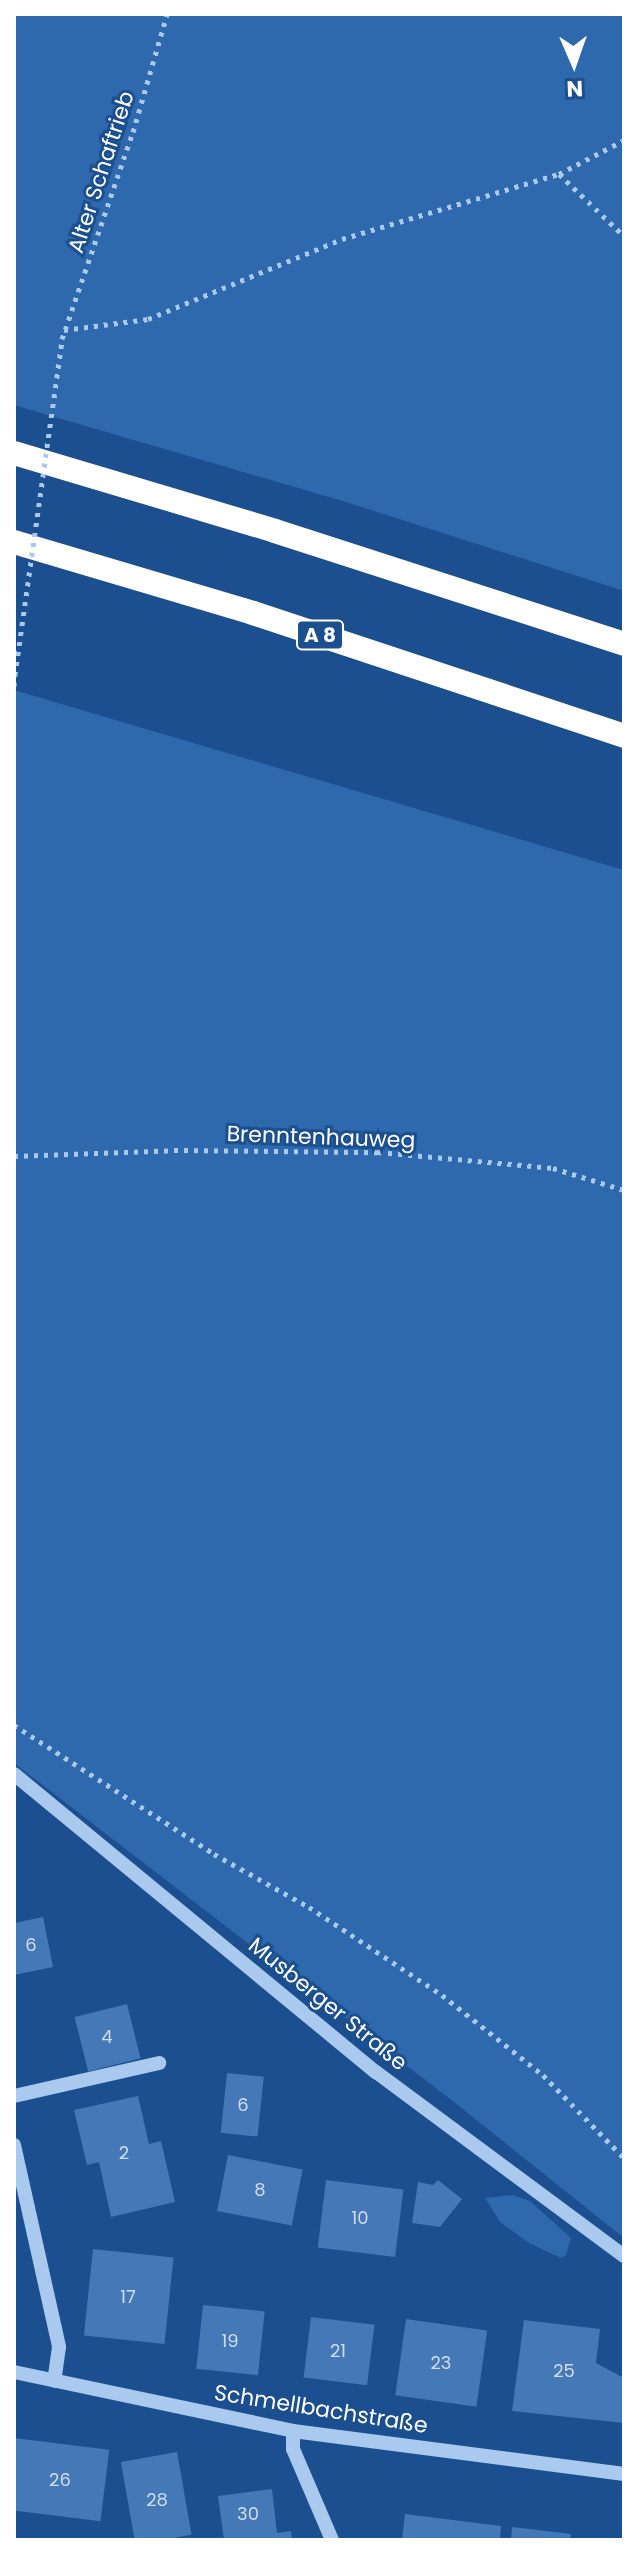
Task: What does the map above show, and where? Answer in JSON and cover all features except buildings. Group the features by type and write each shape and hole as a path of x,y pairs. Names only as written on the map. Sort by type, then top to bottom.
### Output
{"highway":[{"path":"14,453 275,531 624,644"},
{"name":"A 8","path":"14,542 253,613 624,736"}],"street":[{"name":"Musberger Straße","path":"14,1775 376,2072 624,2256"},
{"path":"14,2096 159,2063"},
{"path":"14,2145 59,2347 54,2381"},
{"name":"Schmellbachstraße","path":"14,2372 293,2431 624,2474"},
{"path":"293,2431 293,2449 332,2540"}],"path":[{"name":"Alter Schaftrieb","path":"14,686 64,330 133,132 167,14"},
{"path":"64,330 148,319 342,239 559,174 624,140"},
{"path":"559,174 624,236"},
{"name":"Brenntenhauweg","path":"14,1156 174,1150 378,1152 553,1168 624,1190"},
{"path":"14,1725 214,1854 309,1907 442,1995 543,2075 624,2158"}],"shaded area":[{"path":"14,14 624,14 624,591 346,502 14,405"},
{"path":"14,690 624,870 624,2238 459,2106 14,1763"},
{"path":"513,2195 530,2201 571,2238 566,2255 561,2258 529,2243 500,2222 485,2198"}]}
